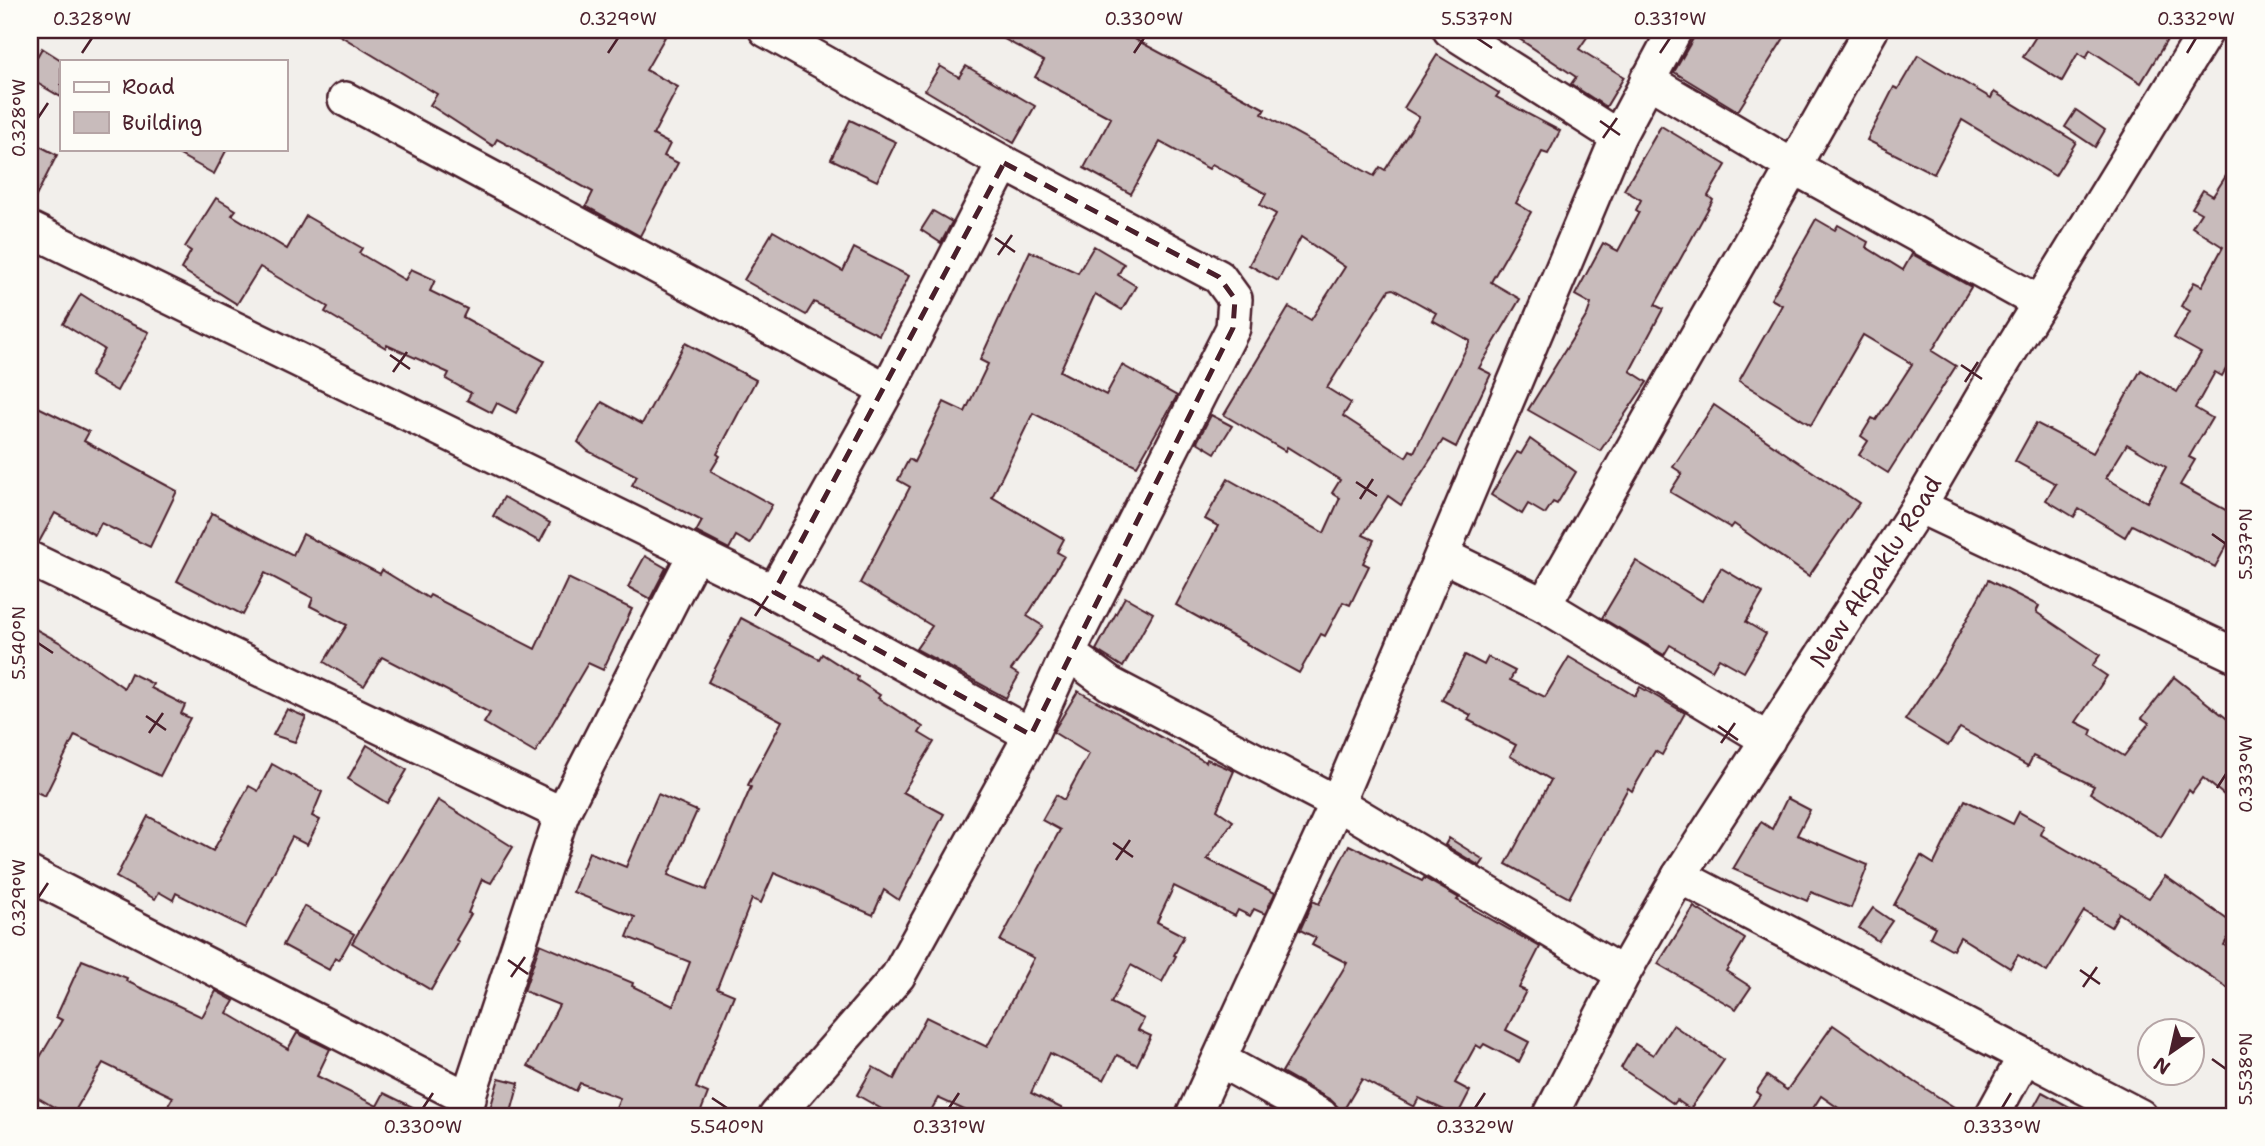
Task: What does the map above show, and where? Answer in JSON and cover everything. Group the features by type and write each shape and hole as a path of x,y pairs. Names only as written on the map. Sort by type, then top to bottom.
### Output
{"street":[{"path":"1450,30 1618,137"},
{"path":"1193,1116 1337,803 1618,137 1675,30"},
{"path":"1544,605 1871,30"},
{"name":"New Akpaklu Road","path":"1550,1116 1623,974 1679,876 1919,506 2207,30"},
{"path":"776,32 1004,163 1219,277 1236,299 1233,328 1068,653 1031,735 898,976 776,1116"},
{"path":"1647,80 1794,167 2040,303"},
{"path":"345,99 887,390"},
{"path":"774,592 887,390 1004,163"},
{"path":"30,229 774,592 1031,735"},
{"path":"1919,506 2233,649"},
{"path":"30,874 465,1108 562,814 695,554"},
{"path":"1442,555 1544,605 1768,740"},
{"path":"30,559 562,814"},
{"path":"1068,653 1110,684 1337,803 1623,974"},
{"path":"1679,876 2140,1116"},
{"path":"1992,1116 2025,1056"},
{"path":"1220,1060 1321,1116"}],"highlighted area":[{"path":"1004,163 1219,277 1235,299 1233,328 1031,735 774,592"}],"building":[{"path":"331,30 652,30 665,37 646,70 678,87 653,135 670,144 664,156 678,163 640,236 586,206 593,192 497,139 493,146 430,105 437,94"},
{"path":"988,30 1118,30 1265,109 1262,114 1374,176 1380,167 1385,170 1419,117 1404,108 1437,55 1499,93 1496,97 1560,131 1548,154 1542,152 1516,203 1531,212 1491,282 1520,299 1479,368 1491,374 1456,447 1443,440 1401,505 1388,496 1363,535 1374,540 1363,563 1369,566 1350,605 1343,602 1325,636 1321,634 1299,673 1176,605 1218,526 1205,519 1228,479 1324,533 1340,498 1332,493 1340,480 1287,447 1285,451 1224,415 1289,307 1311,320 1345,267 1301,237 1278,281 1249,265 1276,214 1260,205 1266,194 1212,164 1209,169 1160,142 1131,194 1084,168 1111,118 1035,77 1044,61","holes":["1393,289 1436,313 1432,320 1470,341 1414,452 1410,450 1406,457 1343,416 1351,403 1327,388 1389,290"]},
{"path":"1506,30 1592,30 1579,49 1624,77 1606,107 1571,84 1576,77"},
{"path":"1698,30 1789,30 1738,111 1674,72"},
{"path":"2040,30 2173,30 2141,83 2090,50 2086,58 2078,53 2062,81 2023,57"},
{"path":"42,48 61,60 60,96 30,79 30,69"},
{"path":"1918,55 1991,98 1994,92 2076,142 2055,176 1962,120 1934,174 1867,140 1894,87 1898,89"},
{"path":"940,66 959,77 966,66 1035,106 1014,143 925,90"},
{"path":"2076,110 2105,130 2095,147 2065,127"},
{"path":"850,120 896,142 877,181 831,159"},
{"path":"1661,126 1726,165 1708,196 1713,200 1655,305 1663,309 1630,371 1647,382 1600,451 1528,410 1587,315 1591,304 1575,295 1603,243 1618,251 1639,212 1636,210 1641,200 1624,190"},
{"path":"30,141 57,155 30,208"},
{"path":"171,150 226,150 214,174"},
{"path":"2235,162 2235,353 2222,376 2215,372 2195,408 2212,418 2189,457 2195,460 2180,485 2235,515 2235,530 2215,567 2132,525 2125,537 2079,509 2074,517 2046,500 2056,484 2015,461 2036,423 2093,453 2141,370 2177,392 2201,353 2174,338 2190,311 2181,306 2194,282 2202,286 2223,247 2192,227 2201,213 2192,208 2203,190 2213,196","holes":["2127,444 2166,467 2147,502 2106,478"]},
{"path":"216,198 236,210 232,215 287,249 306,216 362,248 359,253 405,280 411,269 435,280 430,291 467,309 463,317 544,361 516,413 497,403 492,413 467,400 471,393 446,379 449,373 387,345 386,348 325,312 328,307 260,267 237,304 181,269 191,251 185,247"},
{"path":"933,211 952,222 941,243 921,230"},
{"path":"1816,219 1835,230 1838,225 1868,242 1866,247 1903,270 1912,254 1971,287 1932,351 1956,366 1888,473 1859,455 1868,441 1861,436 1872,418 1876,420 1912,364 1863,335 1811,425 1739,381 1782,305 1771,299"},
{"path":"773,231 843,271 854,248 909,276 879,335 814,302 806,315 744,280"},
{"path":"1094,246 1124,264 1118,275 1136,286 1122,310 1095,294 1060,371 1106,395 1122,365 1177,396 1137,466 1033,413 992,497 1064,539 1057,552 1064,556 1027,616 1043,626 1011,670 1019,675 1006,698 916,649 932,626 860,583 910,487 898,480 909,459 914,462 944,402 965,412 988,364 980,360 1030,251 1078,273"},
{"path":"81,294 120,319 149,332 117,391 90,376 104,349 63,324"},
{"path":"685,343 756,380 717,454 720,456 711,471 772,505 750,544 736,536 729,549 696,532 702,521 632,485 637,476 588,451 578,442 602,402 642,424"},
{"path":"30,403 89,432 84,441 177,491 150,547 101,523 95,535 55,513 39,542 30,540"},
{"path":"1714,405 1859,503 1809,576 1734,524 1731,528 1670,492 1682,473 1673,467"},
{"path":"1211,415 1232,426 1215,453 1197,442"},
{"path":"1530,439 1576,472 1557,504 1553,502 1545,514 1528,504 1522,514 1491,495 1517,452 1521,454"},
{"path":"504,497 550,523 540,542 493,516"},
{"path":"212,513 293,555 303,534 380,574 382,570 428,598 430,595 535,649 568,578 632,609 603,670 588,663 535,753 484,723 490,713 382,657 364,686 324,662 347,625 310,606 313,598 265,573 243,615 177,581"},
{"path":"645,556 666,568 650,599 628,587"},
{"path":"1636,561 1702,601 1721,568 1763,593 1746,622 1766,634 1744,672 1719,658 1712,670 1670,645 1664,655 1602,618"},
{"path":"1988,580 2039,606 2036,612 2100,655 2092,666 2107,676 2076,722 2092,730 2090,735 2124,756 2149,723 2142,718 2174,677 2235,725 2235,804 2203,778 2192,793 2189,790 2161,837 2090,793 2094,786 2033,756 2028,766 1960,728 1948,746 1905,720 1945,660"},
{"path":"1125,597 1153,613 1123,667 1096,650"},
{"path":"741,618 819,659 822,654 858,677 857,680 880,695 878,698 923,727 919,733 934,742 903,792 944,814 899,900 884,890 873,915 774,873 761,903 752,899 717,988 734,995 696,1088 708,1093 699,1116 613,1116 620,1098 580,1083 576,1091 528,1066 559,1005 524,991 540,944 633,983 632,986 673,1006 690,962 627,937 635,917 573,892 589,852 626,867 658,794 697,811 668,875 706,890 751,787 748,785 782,721 708,682"},
{"path":"30,626 61,643 124,688 131,673 153,684 151,688 185,705 181,714 190,718 160,776 75,735 45,796 30,789"},
{"path":"1465,655 1484,665 1488,657 1515,671 1510,680 1545,697 1569,657 1635,696 1640,687 1685,713 1662,755 1655,751 1632,791 1628,788 1569,898 1506,864 1551,780 1510,756 1516,745 1468,720 1471,715 1442,700"},
{"path":"1078,691 1206,762 1207,759 1234,771 1217,810 1233,821 1207,859 1275,893 1265,914 1254,909 1250,916 1238,910 1235,916 1174,886 1157,922 1184,936 1162,982 1131,965 1111,1003 1144,1019 1138,1030 1151,1036 1137,1065 1117,1055 1104,1080 1050,1053 1031,1093 1077,1116 978,1116 938,1098 928,1116 894,1116 857,1095 873,1067 894,1079 926,1017 987,1047 1034,958 1000,941 1060,830 1042,820 1056,795 1064,800 1089,754 1053,732"},
{"path":"287,709 306,717 295,742 273,735"},
{"path":"367,745 407,770 387,803 348,779"},
{"path":"272,764 322,792 312,816 320,820 307,845 292,837 245,928 176,893 173,900 159,892 155,899 116,877 148,816 213,851 249,786 258,791"},
{"path":"1787,798 1810,810 1797,835 1868,865 1851,908 1811,892 1807,901 1733,869 1761,822 1772,829"},
{"path":"438,800 513,847 491,883 482,879 468,913 471,914 456,940 459,942 431,990 352,943"},
{"path":"1965,800 2013,824 2019,812 2044,826 2040,834 2149,898 2165,876 2235,925 2224,945 2235,953 2235,993 2119,913 2111,927 2084,911 2047,972 2018,955 2010,968 1960,937 1953,950 1930,937 1935,927 1894,905 1921,856 1934,864"},
{"path":"1449,838 1484,860 1480,866 1445,845"},
{"path":"1349,845 1422,881 1424,878 1540,947 1519,988 1526,991 1506,1030 1529,1042 1519,1062 1484,1044 1481,1048 1476,1045 1455,1083 1470,1091 1457,1116 1419,1098 1414,1107 1362,1079 1340,1116 1338,1107 1331,1100 1282,1072 1347,963 1312,945 1316,938 1300,930 1313,901 1319,904"},
{"path":"304,906 354,934 339,960 335,958 329,970 283,945"},
{"path":"1694,907 1745,939 1726,971 1751,987 1736,1009 1658,964"},
{"path":"1873,908 1892,921 1878,941 1859,928"},
{"path":"82,960 127,978 126,981 202,1017 216,991 234,1001 227,1013 288,1049 297,1033 330,1049 317,1076 377,1106 384,1093 431,1116 162,1116 173,1097 103,1063 72,1116 69,1116 30,1093 30,1074 62,1020 56,1017"},
{"path":"1673,1025 1724,1060 1690,1109 1677,1100 1674,1104 1621,1068 1635,1044 1653,1055"},
{"path":"1833,1025 1968,1116 1850,1116 1821,1096 1808,1116 1746,1116 1760,1095 1756,1092 1767,1076 1787,1090"},
{"path":"499,1078 519,1083 510,1116 488,1116"},
{"path":"2042,1092 2086,1116 2029,1116"}]}
